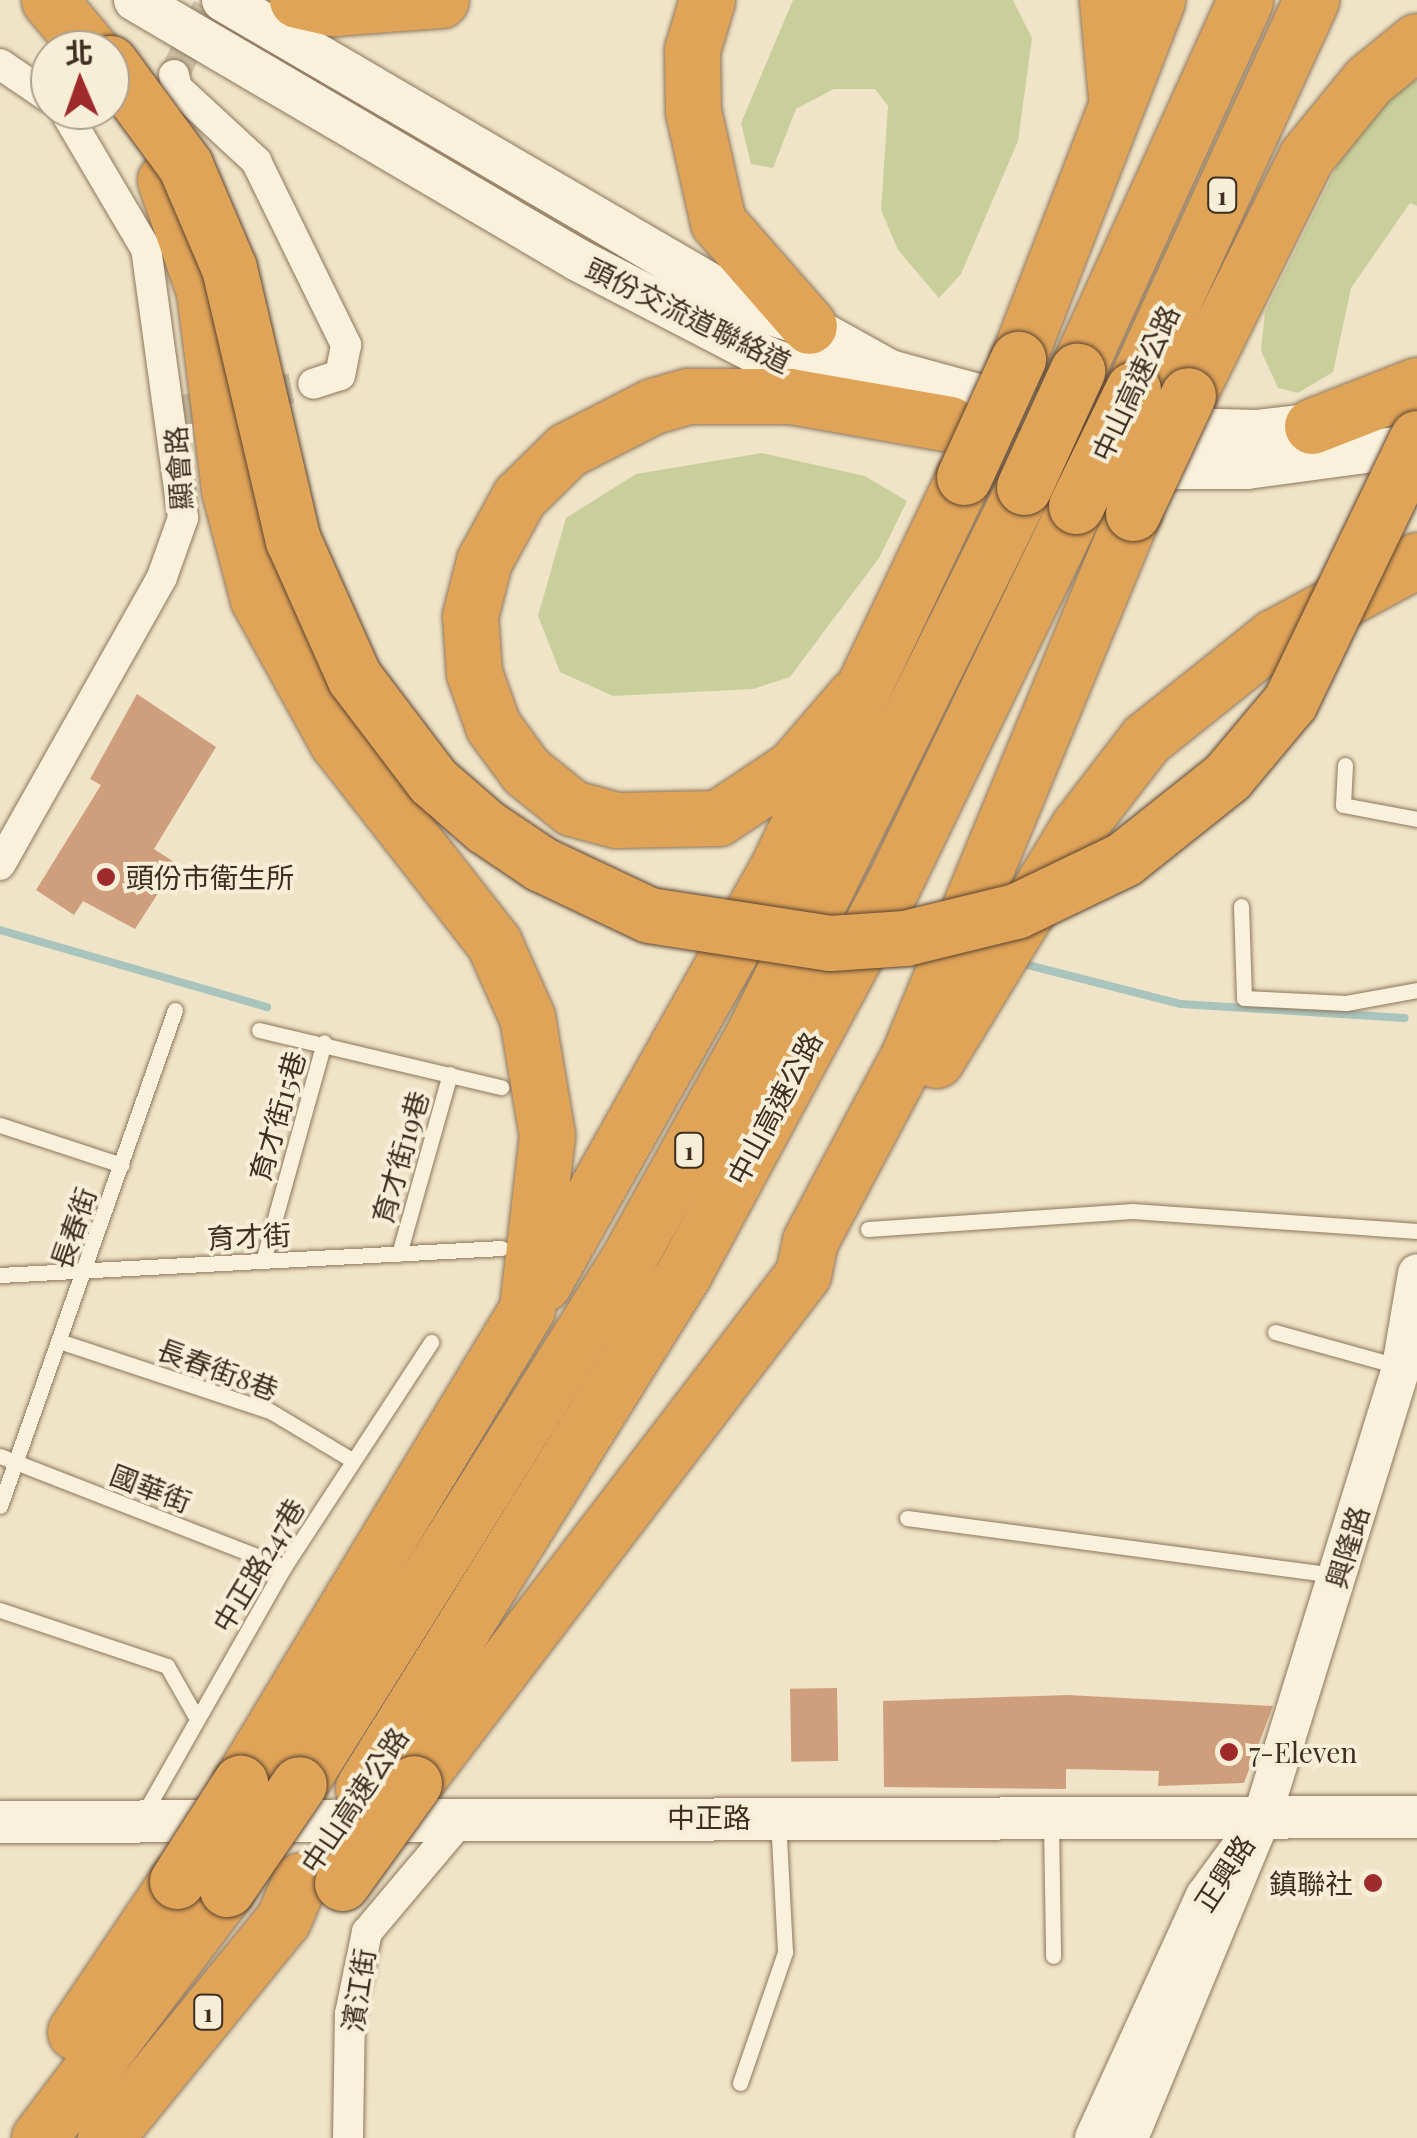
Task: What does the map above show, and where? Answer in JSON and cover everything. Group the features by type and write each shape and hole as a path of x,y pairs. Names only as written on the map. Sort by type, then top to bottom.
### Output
{"highway":[{"path":"297,0 333,8 441,0"},
{"path":"707,0 692,50 693,111 713,206 750,263 808,326"},
{"path":"1107,0 1116,102"},
{"path":"2,2138 202,1885 240,1783 527,1310 775,873 855,696 1018,359 1157,0"},
{"name":"中山高速公路","path":"39,2138 202,1885 299,1784 626,1263 756,1030 1024,486 1244,0"},
{"name":"中山高速公路","path":"104,2138 389,1786 684,1273 892,887 1133,389 1312,0"},
{"path":"803,1274 810,1240 908,1057 1133,513 1306,157 1368,80 1417,41"},
{"path":"130,95 185,164 229,268 293,540 354,677 433,781 486,826 541,864 648,915 830,943 905,938 1016,911 1124,860 1216,788 1290,702 1417,438"},
{"path":"130,115 156,159 195,262 236,523 276,644 337,742 451,877 526,1016 547,1135 527,1310"},
{"path":"1312,426 1417,384"},
{"path":"855,696 793,768 718,818 616,820 572,808 526,771 487,708 470,616 484,560 519,497 567,450 653,406 688,396 790,396 950,424"},
{"path":"283,1920 342,1883 389,1786 803,1274 1003,943 1146,739 1274,638 1417,560"}],"main road":[{"name":"頭份交流道聯絡道","path":"136,0 612,278 765,357 950,424 1064,456 1168,470 1417,445"},
{"name":"頭份交流道聯絡道","path":"223,0 749,307 808,326 890,371 1079,421 1312,426 1417,408"},
{"name":"中正路","path":"0,1822 778,1816 1417,1817"}],"street":[{"path":"0,64 30,84"},
{"path":"174,75 176,88 256,161 346,345 340,375 313,384"},
{"name":"顯會路","path":"0,865 162,577 183,518 146,249 76,130"},
{"name":"興隆路","path":"1262,1817 1401,1366 1417,1273"},
{"name":"正興路","path":"1094,2138 1205,1896 1262,1817"},
{"name":"正興路","path":"1128,2138 1230,1912 1262,1817"},
{"name":"濱江街","path":"348,2138 350,2014 367,1932 463,1818"}],"lane":[{"path":"1345,765 1343,805 1417,819"},
{"path":"1242,906 1244,998 1346,1004 1417,990"},
{"name":"長春街","path":"0,1506 8,1459 86,1270 175,1010"},
{"path":"259,1030 324,1042 501,1087"},
{"name":"育才街15巷","path":"262,1260 324,1042"},
{"name":"育才街19巷","path":"399,1254 450,1074"},
{"path":"0,1125 122,1165"},
{"path":"868,1229 1132,1212 1417,1231"},
{"name":"育才街","path":"0,1275 502,1248"},
{"path":"1276,1332 1401,1366"},
{"name":"長春街8巷","path":"59,1341 270,1411 352,1460"},
{"name":"中正路247巷","path":"140,1820 284,1567 431,1342"},
{"name":"國華街","path":"8,1459 284,1567"},
{"path":"907,1518 1339,1576"},
{"path":"0,1610 167,1666 196,1717"},
{"path":"740,2083 785,1952 778,1816"},
{"path":"1051,1818 1053,1956"}],"green space":[{"path":"793,0 1013,0 1032,38 1018,141 961,274 939,298 898,250 881,210 888,106 875,89 834,89 796,109 773,168 751,164 741,123"},
{"path":"1417,79 1417,206 1410,203 1351,288 1333,372 1298,393 1278,388 1261,351 1265,312 1338,164 1386,96"},
{"path":"762,453 865,476 907,501 879,558 790,677 753,689 613,696 560,672 538,616 566,518 636,474"}],"building":[{"path":"137,694 216,747 154,849 177,864 135,929 83,901 74,915 36,890 101,785 90,779"},
{"path":"837,1688 838,1761 791,1762 790,1689"},
{"path":"1068,1695 1273,1706 1244,1783 1158,1786 1159,1771 1066,1769 1066,1789 884,1787 883,1701"}],"waterway":[{"path":"0,930 267,1007"},
{"path":"1020,963 1181,1004 1405,1018"}],"tunnel":[{"path":"174,75 211,0"},
{"path":"174,412 313,384"}],"place":[{"name":"頭份市衛生所","path":"106,877"},
{"name":"7-Eleven","path":"1229,1752"},
{"name":"鎮聯社","path":"1373,1883"}]}
